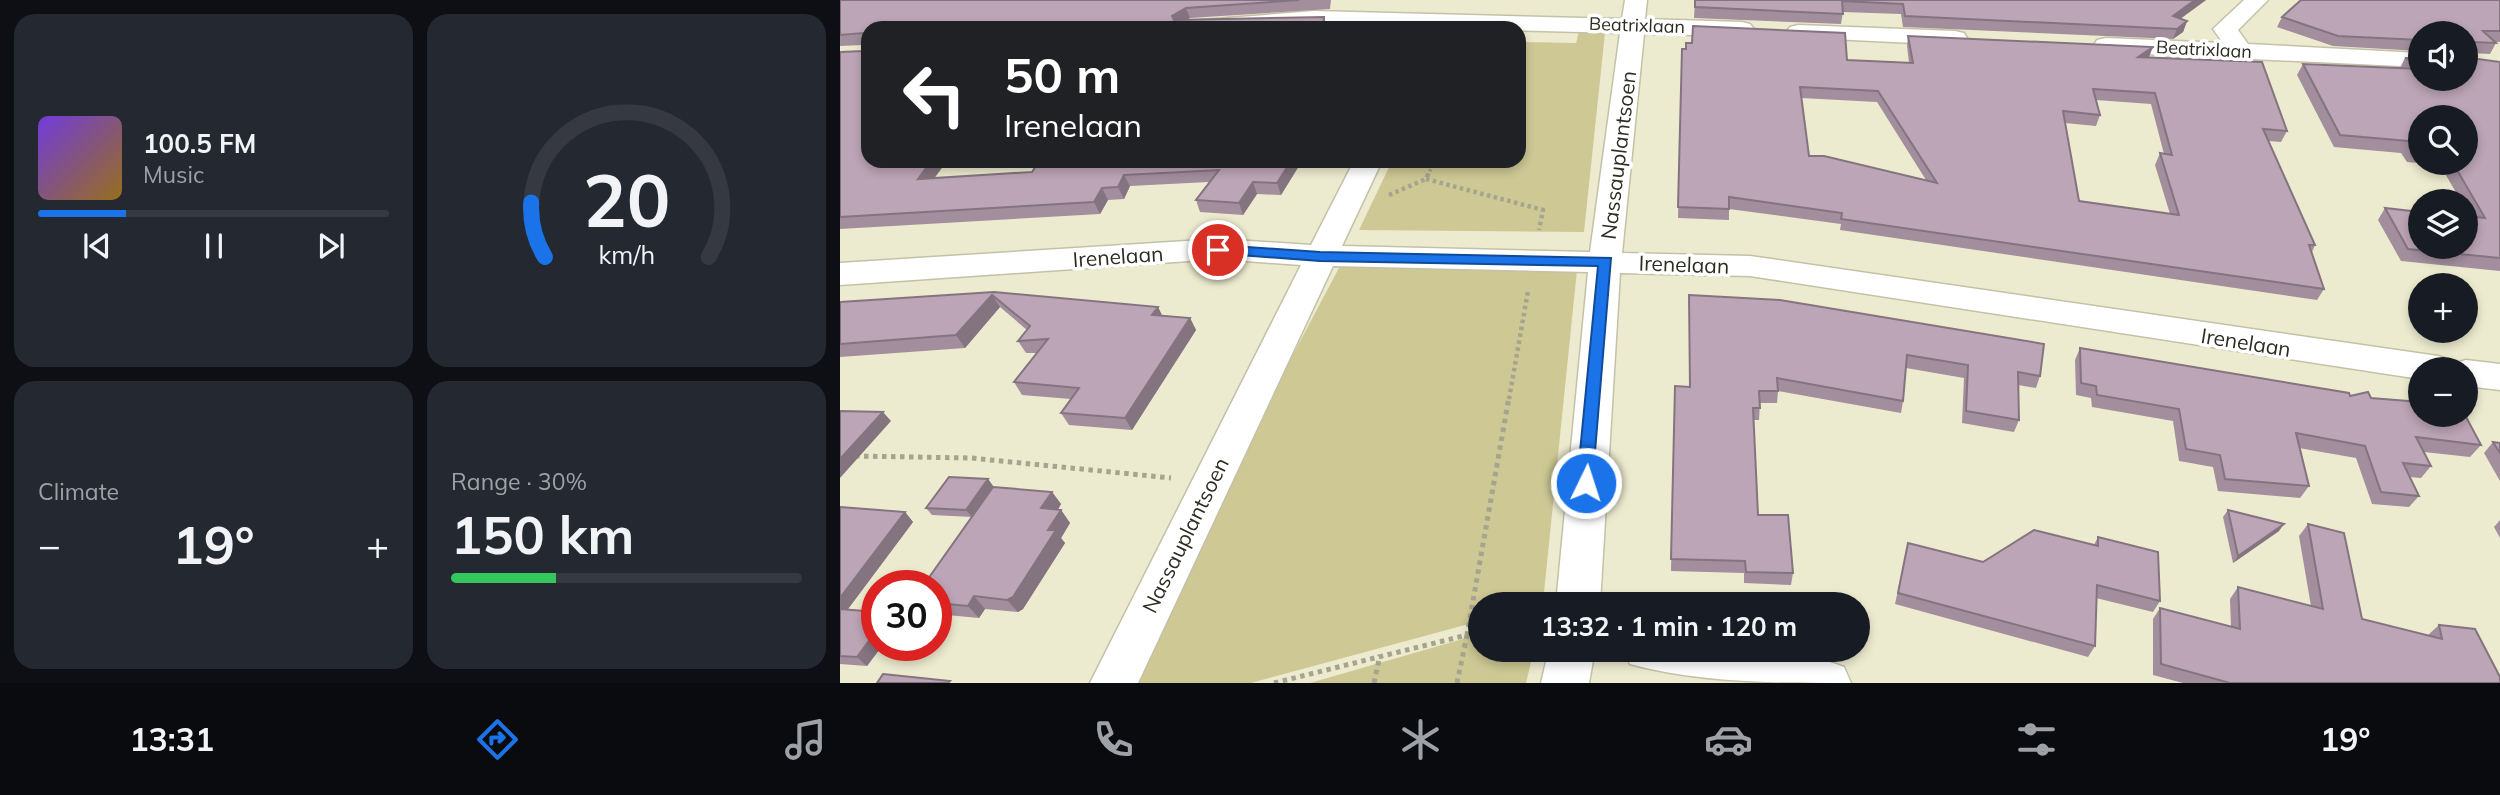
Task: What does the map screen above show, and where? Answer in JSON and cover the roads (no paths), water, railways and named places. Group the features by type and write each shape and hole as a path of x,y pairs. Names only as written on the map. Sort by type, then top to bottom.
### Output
{"street":[{"path":"2240,51 2225,29 2257,0"},
{"name":"Beatrixlaan","path":"1277,21 1635,12 1979,39"},
{"name":"Nassauplantsoen","path":"1579,592 1605,261 1635,12"},
{"name":"Beatrixlaan","path":"2089,44 2408,59"},
{"name":"Nassauplantsoen","path":"1114,683 1364,168"},
{"name":"Irenelaan","path":"840,274 1218,250 1320,256 1750,266 2408,365"},
{"path":"2478,374 2500,377"},
{"path":"1565,683 1569,662"},
{"path":"1715,662 1827,683"}]}
